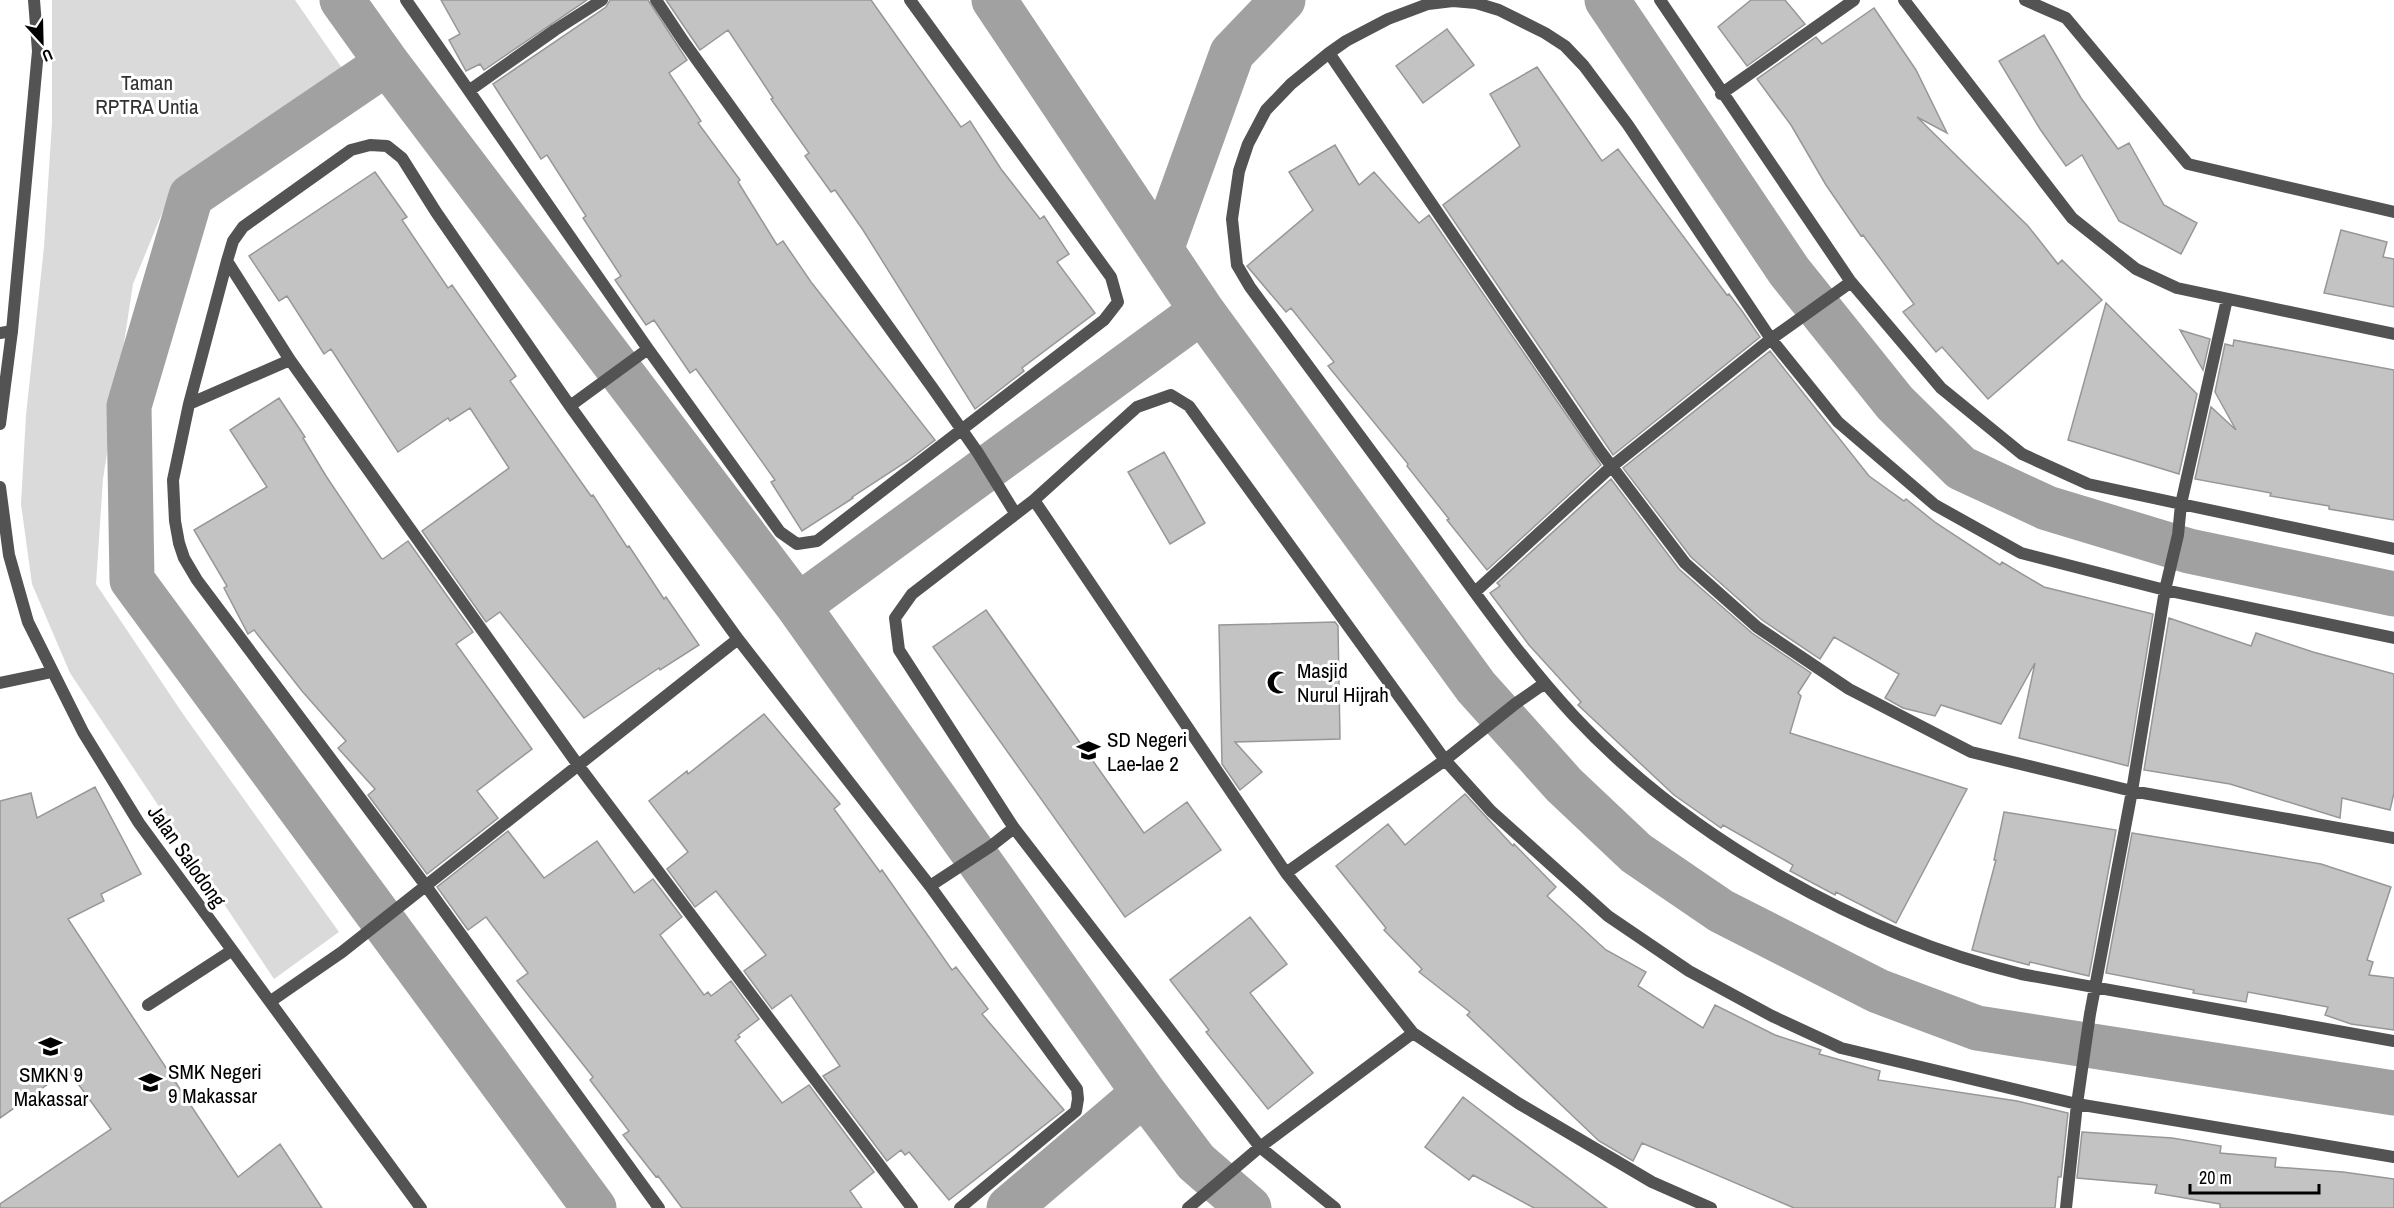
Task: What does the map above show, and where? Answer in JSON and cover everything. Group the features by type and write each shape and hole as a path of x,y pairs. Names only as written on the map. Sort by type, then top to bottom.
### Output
{"street":[{"path":"0,424 6,332 38,51 34,0"},
{"path":"406,0 648,349 780,532 797,544 817,541 1104,320 1118,302 1111,277 910,0"},
{"path":"470,90 602,0"},
{"path":"656,0 978,453 1015,513"},
{"path":"1660,0 1721,94 1851,282 1941,388 2022,454 2088,484 2394,549"},
{"path":"1721,94 1854,0"},
{"path":"1904,0 2072,218 2136,268 2177,288 2394,334"},
{"path":"2025,0 2066,18 2188,164 2394,212"},
{"path":"2394,638 2164,590 2021,553 1935,505 1838,422 1771,339 1607,95 1565,46 1545,33 1499,10 1476,3 1453,1 1428,4 1388,19 1346,41 1291,84 1266,110 1248,144 1239,171 1232,219 1237,266 1475,592 1545,683 1575,717 1643,782 1715,836 1784,877 1854,913 1973,962 2021,974 2394,1041"},
{"path":"1329,54 1611,467 1685,563 1757,627 1849,689 1971,752 2132,790 2394,838"},
{"path":"659,1208 426,886 197,580 184,558 175,521 173,480 189,404 233,241 259,214 351,150 369,145 387,146 402,158 436,212 570,406 738,639 930,886 1077,1089 1076,1111 960,1208"},
{"path":"227,261 290,360 578,765 912,1208"},
{"path":"1475,592 1611,467 1771,339 1851,282"},
{"path":"2066,1208 2090,1014 2132,790 2164,590 2178,535 2181,504 2227,299"},
{"path":"570,406 648,349"},
{"path":"189,404 290,360"},
{"path":"1335,1208 1260,1147 1014,828 899,650 895,618 912,594 1034,500 1137,407 1170,395 1190,406 1445,760 1491,811 1608,916 1689,971 1761,1010 1841,1048 2078,1098 2394,1157"},
{"name":"Jalan Salodong","path":"0,487 9,555 28,622 84,732 139,823 421,1208"},
{"path":"1034,500 1286,873 1413,1033 1518,1103 1652,1182 1711,1208"},
{"path":"271,1001 342,952 738,639"},
{"path":"0,683 52,672"},
{"path":"1286,873 1445,760 1545,683"},
{"path":"930,886 1014,828"},
{"path":"147,1005 231,951"},
{"path":"1188,1208 1260,1147 1413,1033"}],"green space":[{"name":"Taman RPTRA Untia","path":"52,0 295,0 344,71 172,189 133,284 103,479 96,584 183,714 339,932 274,979 70,673 32,584 21,504 26,415 44,247 52,122"}],"building":[{"path":"441,0 587,0 484,70 480,64 466,71 449,40 460,34"},
{"path":"610,0 648,0 687,60 669,73 701,121 698,123 740,180 738,182 777,245 783,241 811,282 935,440 909,460 802,531 771,482 775,480 696,369 690,373 654,320 646,325 615,280 621,276 583,218 586,216 547,155 541,159 493,84 606,7"},
{"path":"666,0 871,0 961,127 970,121 1001,169 1040,219 1044,216 1069,254 1057,262 1095,313 1022,368 1024,371 975,409 863,230 835,190 831,192 805,156 809,153 771,99 773,98 728,30 700,50"},
{"path":"1751,0 1785,0 1805,24 1747,66 1718,27"},
{"path":"1874,8 1916,70 1947,133 1917,117 2028,226 2058,264 2062,260 2102,300 1988,399 1942,347 1936,352 1903,312 1914,304 1863,235 1861,236 1826,185 1791,125 1757,79 1816,37 1822,44"},
{"path":"1447,29 1474,65 1423,103 1396,66"},
{"path":"2044,35 2081,98 2118,149 2129,143 2164,205 2197,223 2181,254 2119,221 2082,155 2066,166 2040,129 1999,61"},
{"path":"1537,67 1602,161 1618,149 1760,337 1613,455 1443,205 1520,146 1490,94"},
{"path":"1335,145 1359,185 1374,172 1419,223 1429,215 1601,465 1487,570 1447,520 1449,519 1407,466 1408,464 1328,366 1334,362 1291,308 1286,312 1247,266 1313,210 1289,172"},
{"path":"375,172 407,217 402,220 448,288 452,285 516,376 510,381 699,645 660,670 659,668 584,718 500,612 486,622 422,531 509,468 470,408 450,421 448,418 398,452 331,349 324,354 287,296 279,301 249,256"},
{"path":"2341,230 2387,242 2383,257 2394,259 2394,307 2324,293"},
{"path":"2106,303 2197,394 2179,474 2068,440"},
{"path":"2180,330 2210,339 2203,370"},
{"path":"2234,340 2394,370 2394,520 2329,509 2329,506 2270,496 2271,493 2195,479 2211,407 2236,430 2215,392 2225,344 2233,346"},
{"path":"1770,351 1869,476 1904,501 1906,499 1936,523 2000,565 2002,562 2044,587 2153,614 2128,766 2019,738 2035,663 2001,724 1941,705 1935,716 1903,708 1885,698 1899,674 1834,637 1820,659 1762,620 1691,557 1623,468"},
{"path":"279,398 305,437 303,438 326,476 381,558 383,559 408,541 473,632 456,644 532,749 477,791 498,818 427,874 368,795 375,789 338,748 346,741 302,691 254,630 248,634 224,588 227,586 194,530 267,487 230,430"},
{"path":"1164,452 1205,523 1170,544 1128,472"},
{"path":"1611,479 1679,569 1752,633 1811,673 1798,693 1801,696 1790,733 1967,789 1896,923 1790,871 1793,865 1723,825 1721,828 1674,795 1578,705 1581,702 1529,645 1490,593 1500,586 1497,583"},
{"path":"986,610 1144,833 1187,802 1221,850 1125,917 933,647"},
{"path":"2169,618 2251,646 2256,633 2313,652 2394,674 2394,793 2390,810 2342,798 2340,818 2230,784 2144,770"},
{"name":"Masjid Nurul Hijrah","path":"1335,622 1338,626 1340,739 1235,742 1262,772 1240,790 1222,764 1219,625"},
{"path":"764,714 840,804 834,809 880,872 882,870 952,970 956,967 988,1009 982,1014 1064,1110 949,1200 909,1152 905,1155 901,1150 887,1161 823,1076 840,1066 791,995 772,1009 744,971 766,955 716,891 695,907 667,869 688,852 649,801 687,771 688,774"},
{"path":"95,787 141,874 101,894 104,901 68,919 238,1177 280,1144 322,1208 0,1208 0,1204 111,1129 68,1070 0,1118 0,801 31,793 37,818"},
{"path":"1465,794 1513,846 1514,844 1556,887 1547,896 1606,950 1646,972 1638,986 1703,1028 1715,1005 1775,1035 1821,1050 1819,1054 1880,1071 1878,1080 2017,1101 2068,1113 2055,1208 1794,1208 1642,1143 1633,1161 1599,1141 1467,1015 1470,1012 1419,972 1422,969 1384,930 1386,928 1336,866 1388,824 1405,845"},
{"path":"2004,812 2116,830 2089,976 2030,962 2029,965 1972,950 1996,860 1994,860"},
{"path":"508,831 544,878 597,841 634,893 653,879 682,917 660,935 704,995 708,992 711,996 731,981 759,1019 738,1035 740,1037 735,1041 782,1103 809,1085 874,1172 850,1191 862,1208 682,1208 623,1135 629,1131 590,1080 593,1077 517,981 528,973 486,917 468,930 437,887"},
{"path":"2132,833 2321,864 2391,887 2367,960 2373,962 2369,975 2394,978 2394,1030 2351,1024 2325,1015 2328,1007 2248,992 2246,1002 2193,993 2194,990 2106,973"},
{"path":"1250,917 1287,964 1250,993 1313,1073 1268,1109 1206,1032 1209,1030 1170,980"},
{"path":"1463,1097 1607,1208 1534,1208 1473,1175 1469,1180 1425,1147"},
{"path":"2082,1132 2172,1138 2221,1146 2220,1153 2276,1158 2275,1167 2343,1172 2394,1179 2394,1208 2220,1208 2220,1204 2155,1193 2157,1185 2077,1178"}],"waterway":[{"path":"342,0 387,63 798,606 1144,1093 1196,1162 1249,1208"},
{"path":"994,0 1202,311 1476,687 1564,785 1636,853 1721,911 1878,991 1977,1028 2394,1093"},
{"path":"1161,250 1232,53 1283,0"},
{"path":"1607,0 1789,271 1895,403 1961,468 2047,508 2189,551 2394,594"},
{"path":"387,63 191,196 129,406 132,580 594,1208"},
{"path":"798,606 1202,311"},
{"path":"1009,1208 1144,1093"}],"place":[{"name":"Masjid Nurul Hijrah","path":"1279,682"},
{"name":"SD Negeri Lae-lae 2","path":"1089,751"},
{"name":"SMKN 9 Makassar","path":"51,1046"},
{"name":"SMK Negeri 9 Makassar","path":"150,1083"}]}
